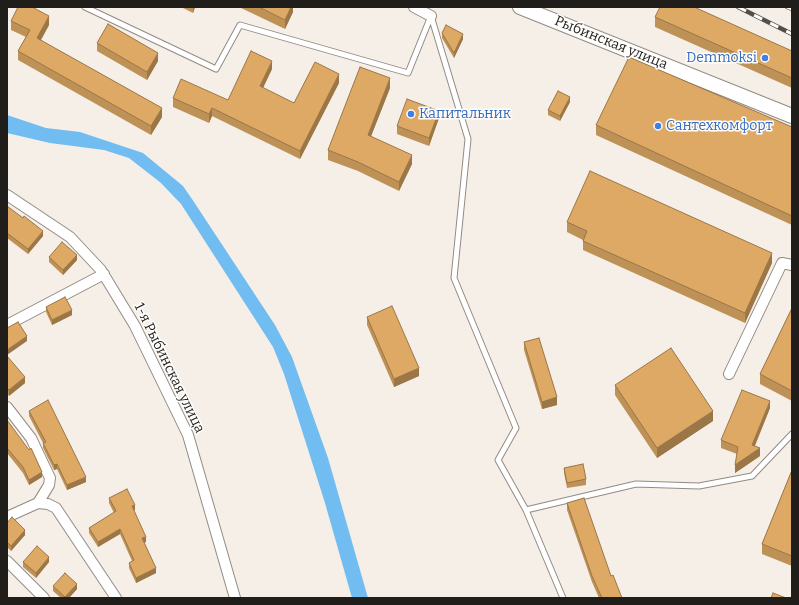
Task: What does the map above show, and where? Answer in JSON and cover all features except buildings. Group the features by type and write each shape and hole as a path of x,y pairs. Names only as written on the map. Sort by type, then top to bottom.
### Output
{"main road":[{"name":"Рыбинская улица","path":"520,7 792,116"}],"street":[{"path":"414,7 431,16"},
{"name":"1-я Рыбинская улица","path":"7,195 70,237 104,274 135,326 188,435 235,598"},
{"path":"729,374 782,263 792,265"},
{"path":"7,325 104,274"},
{"path":"7,407 31,438 50,478 49,485 38,503 7,517"},
{"path":"38,503 56,508 116,598"},
{"path":"7,561 44,598"}],"lane":[{"path":"85,7 216,69 240,25 408,73 431,16"},
{"path":"431,16 468,139 454,278 516,428 498,460 526,510 563,598"},
{"path":"526,510 636,484 699,486 752,476 792,434"}],"water":[{"path":"7,115 46,128 80,132 143,153 183,186 275,325 292,357 328,458 368,598 352,598 325,503 284,374 273,347 181,204 161,183 129,158 104,150 50,143 7,133"}],"railway":[{"path":"738,7 792,34"},
{"path":"787,7 792,9"}],"place":[{"name":"Demmoksi","path":"765,58"},
{"name":"Капитальник","path":"411,114"},
{"name":"Сантехкомфорт","path":"658,126"}]}
